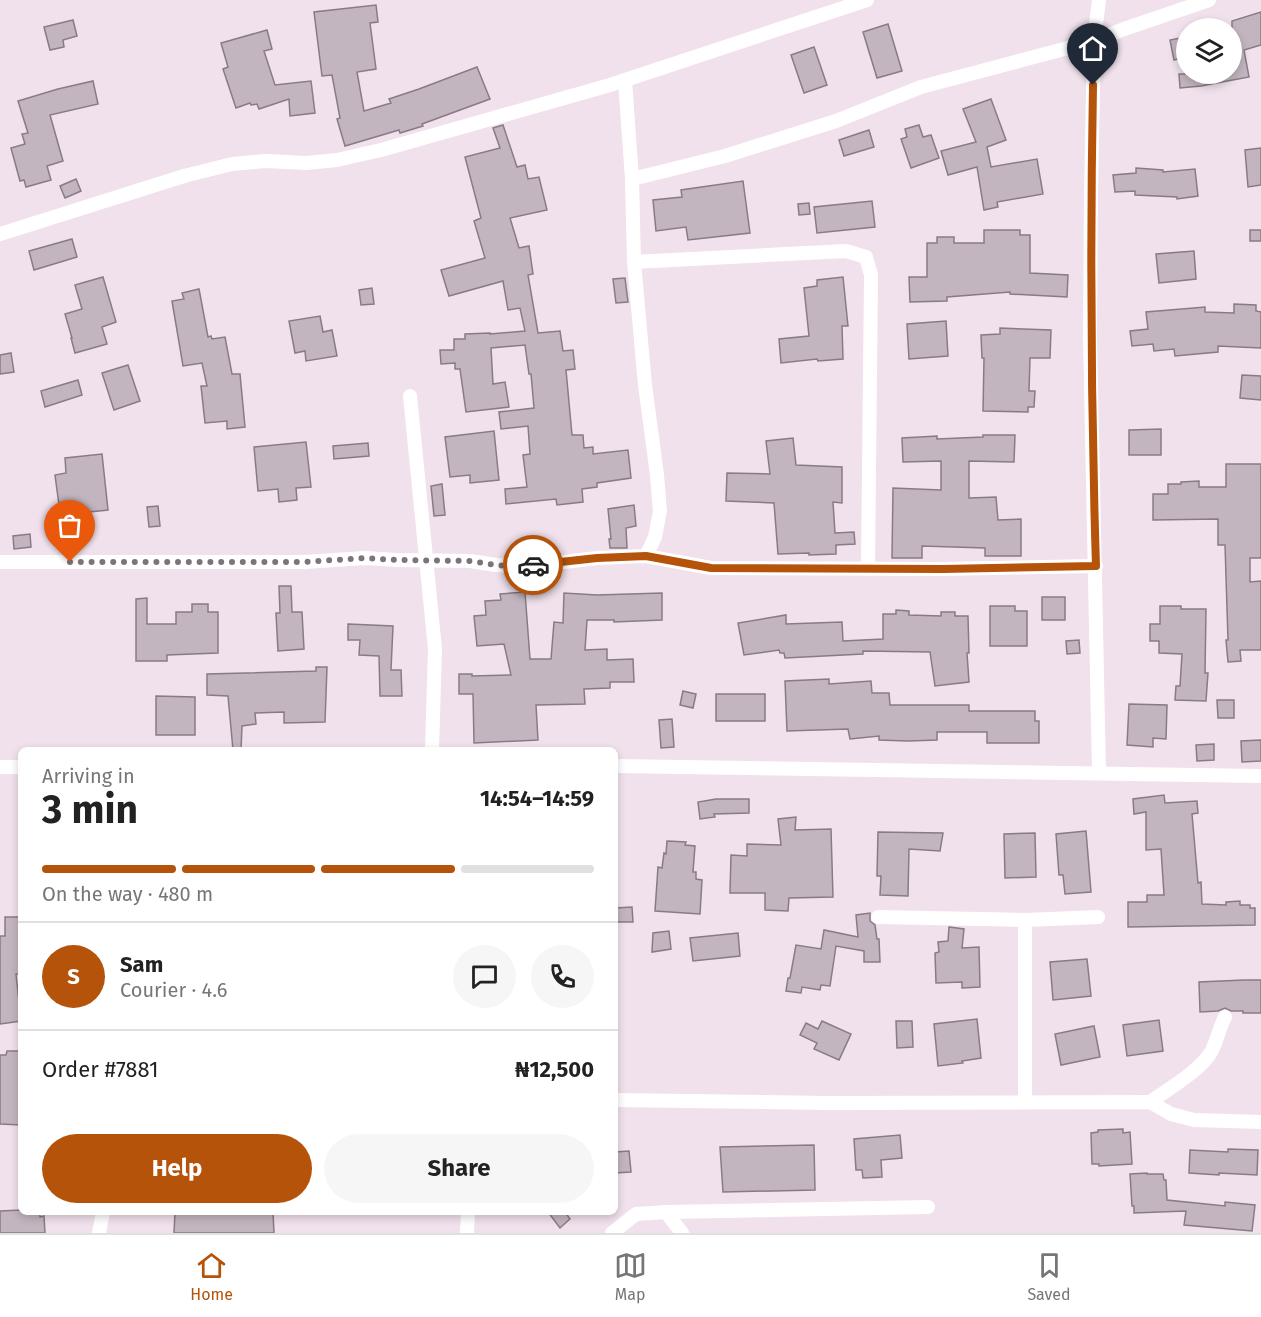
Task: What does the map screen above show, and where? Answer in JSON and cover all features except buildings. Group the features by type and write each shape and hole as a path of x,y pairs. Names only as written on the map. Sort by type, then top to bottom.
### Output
{"street":[{"path":"0,234 184,176 232,164 266,161 306,163 337,160 435,136 625,80 867,0"},
{"path":"1099,0 1094,41 1090,336 1099,773"},
{"path":"632,179 725,156 836,121 921,87 1094,41 1209,0"},
{"path":"625,80 632,179 634,262 645,385 660,511 655,537 646,556"},
{"path":"634,262 846,251 866,257 871,275 868,568"},
{"path":"410,396 435,649 432,747"},
{"path":"0,562 293,562 364,558 470,561 523,567 597,558 646,556 711,568 943,569 1096,566"},
{"path":"618,766 1261,776"},
{"path":"0,767 18,767"},
{"path":"878,917 1025,920 1098,917"},
{"path":"1025,920 1025,1102"},
{"path":"1150,1102 1197,1067 1211,1052 1225,1017"},
{"path":"618,1100 827,1103 1150,1102 1171,1114 1194,1120 1261,1122"},
{"path":"612,1233 636,1214 928,1207"},
{"path":"666,1212 682,1233"},
{"path":"99,1233 102,1215"},
{"path":"468,1215 468,1233"}],"way so far":[{"path":"70,562 305,562 364,558 470,561 523,567 533,565"}],"route":[{"path":"533,565 597,558 646,556 711,568 943,569 1096,566 1090,336 1093,85"}]}
